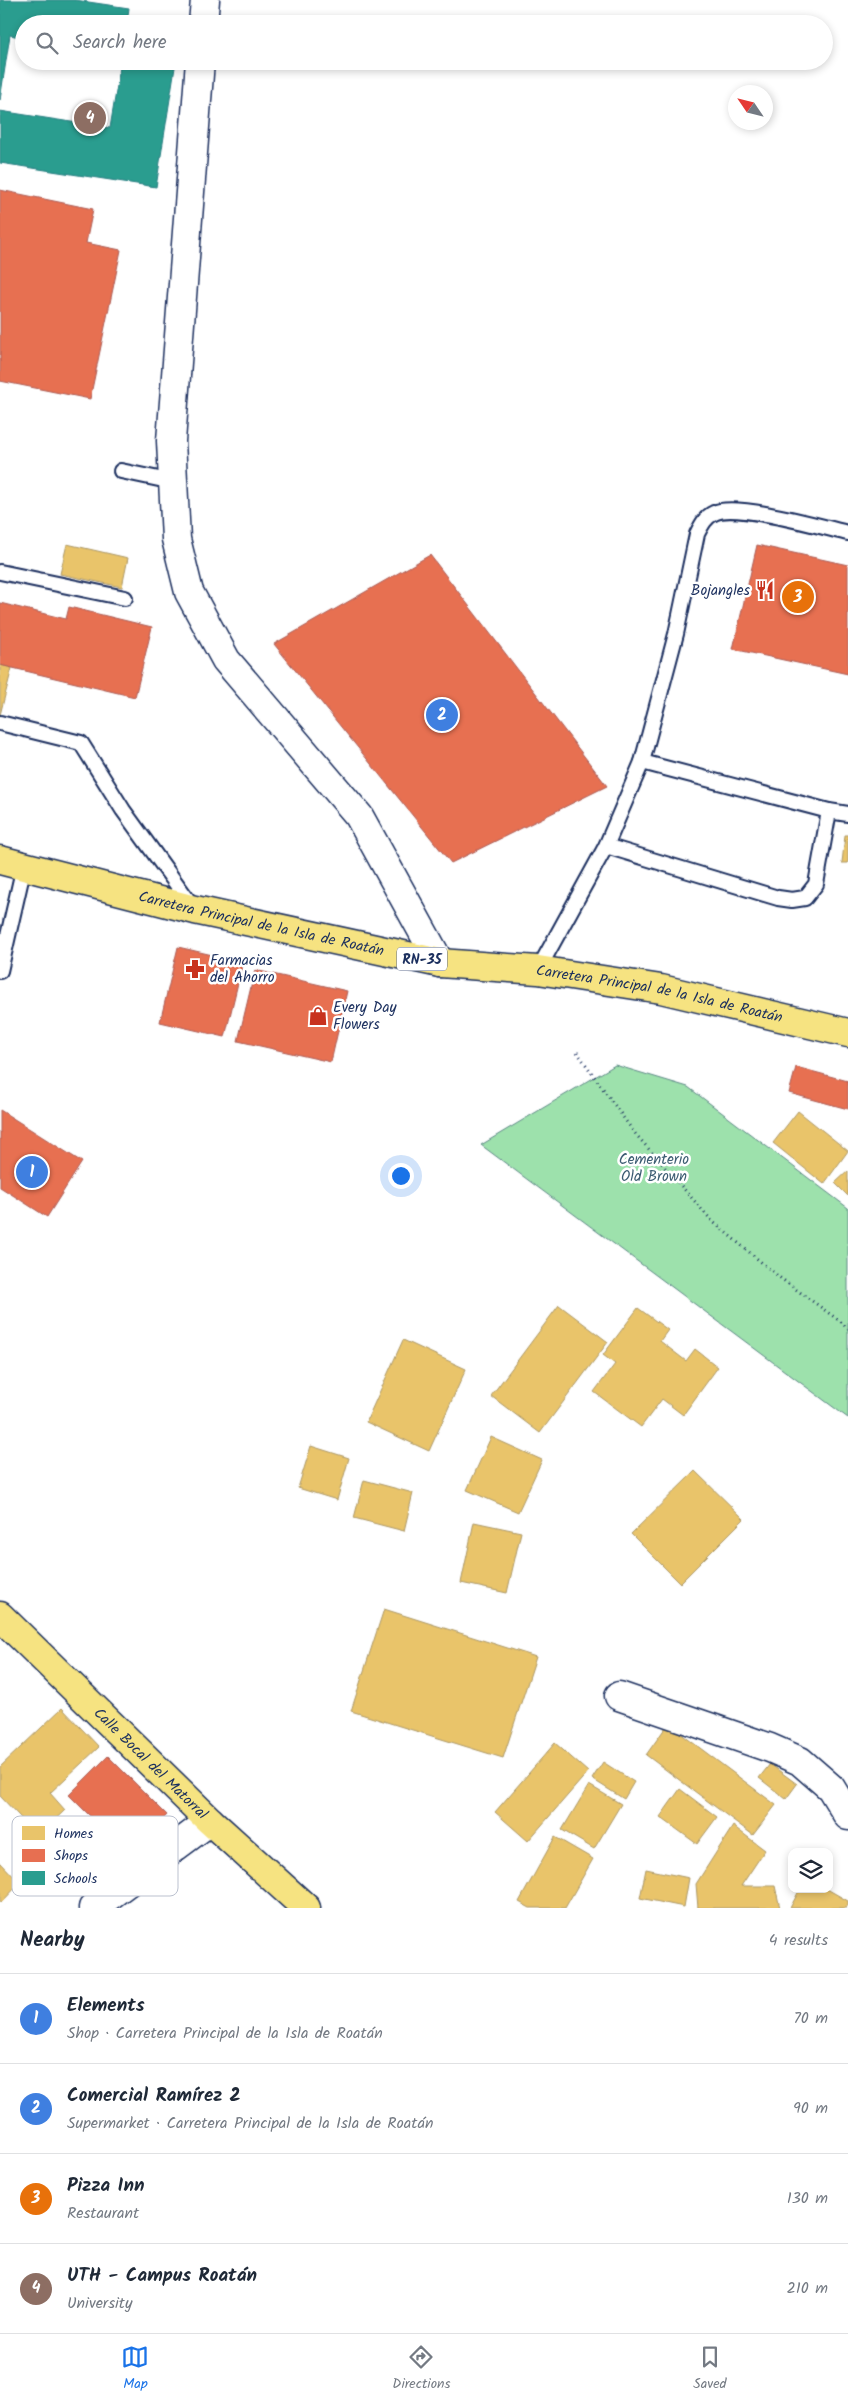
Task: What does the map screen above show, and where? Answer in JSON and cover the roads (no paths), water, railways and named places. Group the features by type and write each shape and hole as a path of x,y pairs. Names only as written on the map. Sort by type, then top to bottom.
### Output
{"main road":[{"name":"Carretera Principal de la Isla de Roatán","path":"12,863 195,910 440,963 538,970 661,989 848,1033"},
{"name":"Calle Bocal del Matorral","path":"0,1616 210,1821 306,1908"}],"street":[{"path":"204,15 205,0"},
{"path":"199,70 171,440 176,539 189,592 226,660 359,816 440,963"},
{"path":"619,1696 770,1748 800,1761 831,1788 848,1816"},
{"path":"178,1845 210,1821"},
{"path":"93,1908 109,1896"}],"lane":[{"path":"121,471 173,482"},
{"path":"538,970 606,846 642,762 676,634 697,534 705,520 718,511 766,513 848,533"},
{"path":"0,572 125,598"},
{"path":"0,722 81,743 123,810 195,910"},
{"path":"642,762 829,812 848,814"},
{"path":"606,846 778,898 792,900 805,898 816,884 829,812"},
{"path":"0,971 12,863"}],"place":[{"name":"UTH - Campus Roatán","path":"90,118"},
{"name":"Bojangles","path":"765,590"},
{"name":"Pizza Inn","path":"798,597"},
{"name":"Comercial Ramírez 2","path":"442,715"},
{"name":"Farmacias del Ahorro","path":"195,969"},
{"name":"Every Day Flowers","path":"318,1016"},
{"name":"Elements","path":"32,1172"}],"park label":[{"name":"Cementerio Old Brown","path":"654,1168"}]}
